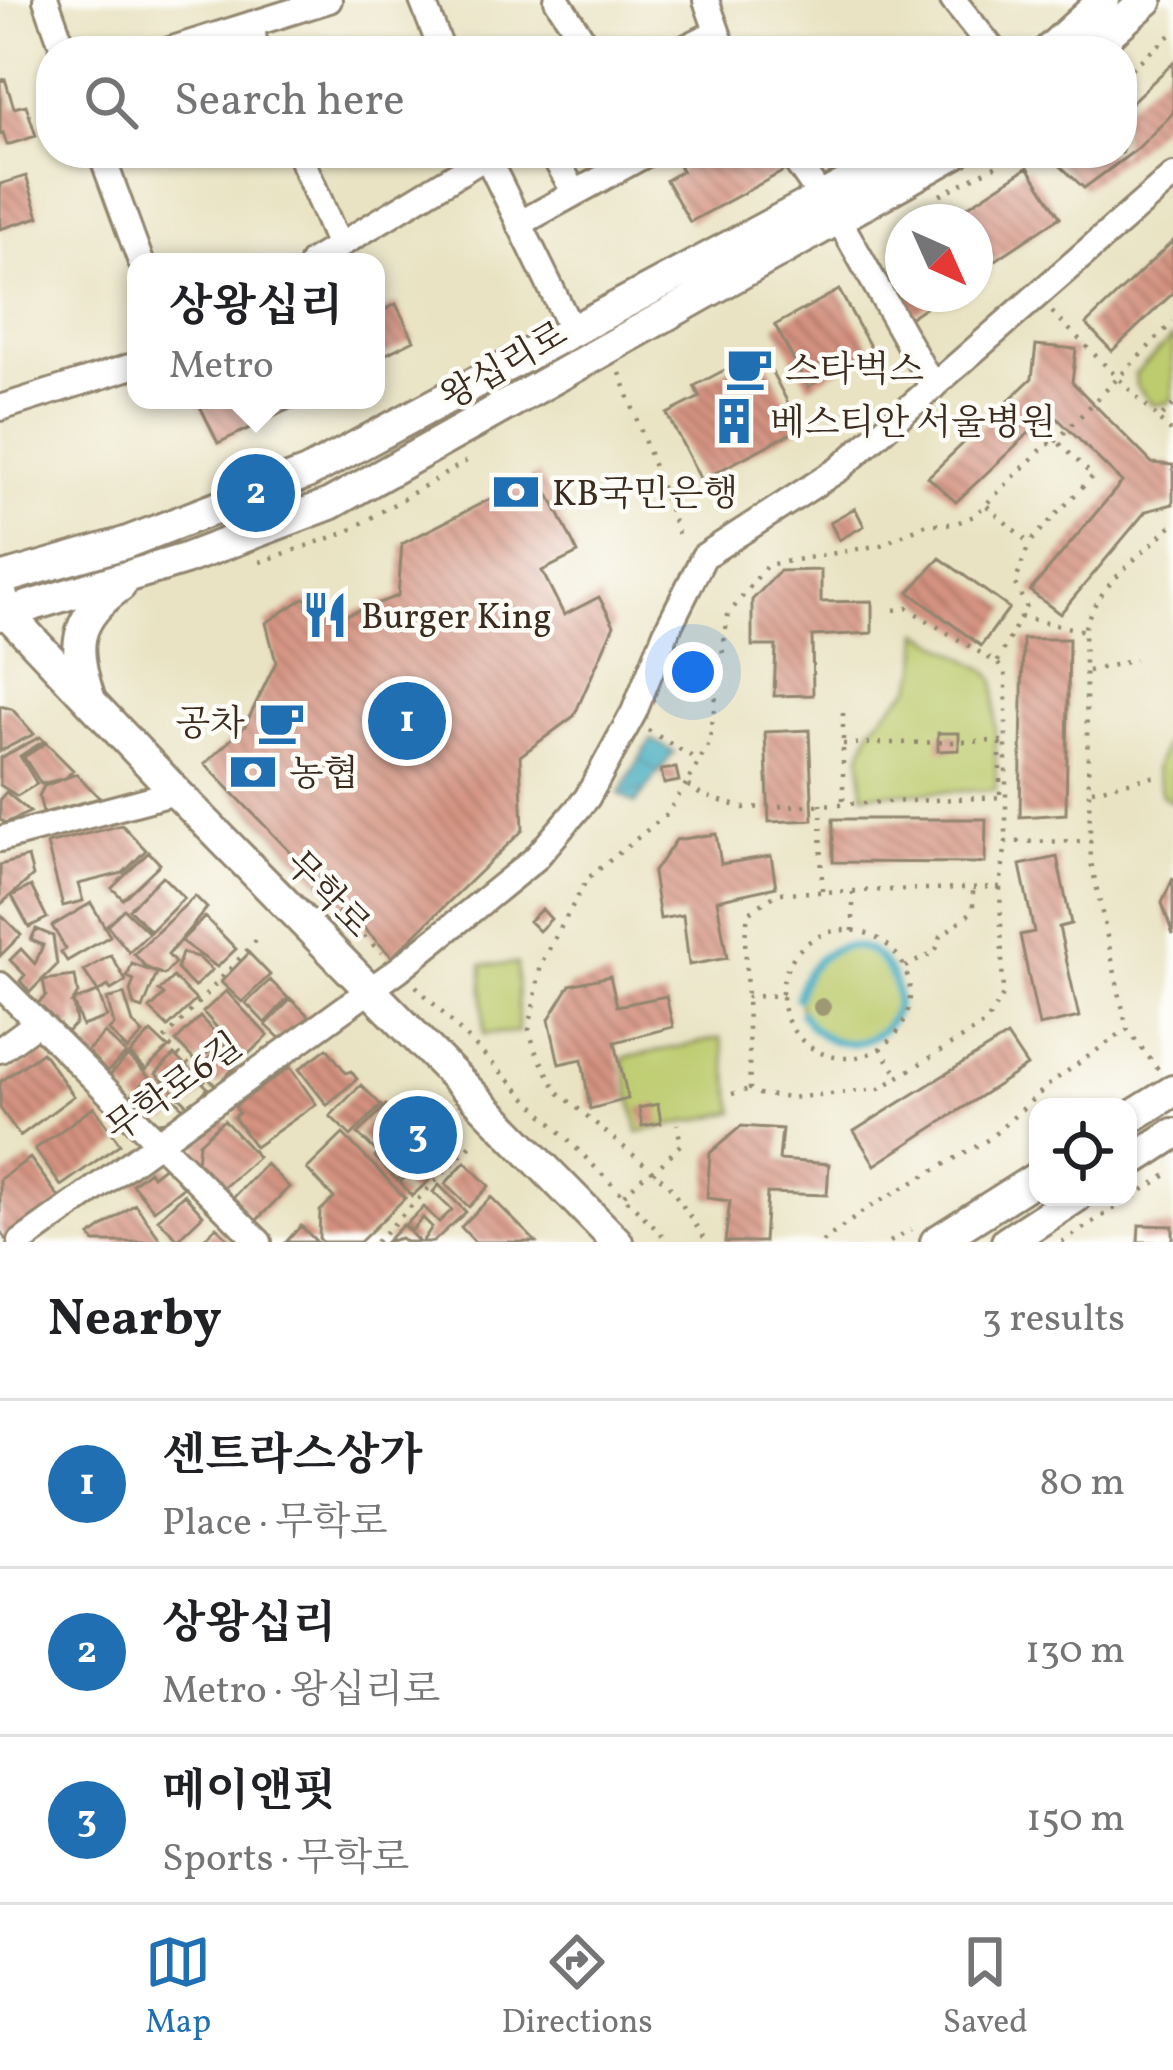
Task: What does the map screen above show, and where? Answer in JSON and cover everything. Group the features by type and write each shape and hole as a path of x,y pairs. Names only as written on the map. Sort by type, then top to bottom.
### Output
{"main road":[{"path":"1064,36 1104,0"},
{"path":"1106,36 1147,0"},
{"name":"왕십리로","path":"2,599 135,576 330,504 619,358 884,168"},
{"name":"왕십리로","path":"2,599 125,543 307,473 602,315 922,168"},
{"path":"602,315 619,358"},
{"path":"189,519 202,553"},
{"path":"92,705 80,668 79,639 85,615 135,576"},
{"name":"무학로","path":"2,599 92,705 617,1242"},
{"path":"1137,1110 1167,1082"},
{"path":"1137,1157 1173,1134"},
{"path":"936,1242 1029,1183"},
{"path":"1025,1237 1065,1206"}],"street":[{"path":"46,0 59,36"},
{"path":"214,36 329,0"},
{"path":"422,0 436,36"},
{"path":"557,0 580,36"},
{"path":"706,0 719,36"},
{"path":"953,0 982,36"},
{"path":"253,24 254,36"},
{"path":"107,168 138,253"},
{"path":"305,168 339,246"},
{"path":"327,253 465,168"},
{"path":"492,168 572,331"},
{"path":"561,168 575,193"},
{"path":"519,224 621,168"},
{"path":"801,168 830,209 933,387"},
{"name":"무학로6길","path":"21,1242 369,990 535,859 587,798 634,712 704,556 838,469 1173,176"},
{"path":"0,408 127,368"},
{"path":"0,839 176,792"},
{"path":"0,985 259,1242"},
{"path":"0,1050 38,1022"}],"path":[{"path":"1137,63 1173,33"},
{"path":"937,197 992,168"},
{"path":"1052,312 1173,434"},
{"path":"1054,443 1173,322"},
{"path":"619,358 680,539"},
{"path":"1159,419 1173,405"},
{"path":"707,1242 680,1198 557,1090 529,1030 541,964 587,879 667,814 710,744 728,615 767,565 881,545 927,524 954,524 987,506 1047,444 1059,443 1093,476 1029,543 1015,584 1026,606 997,664"},
{"path":"256,563 347,532 482,453"},
{"path":"987,506 1029,543"},
{"path":"1167,1082 1127,1029 1091,862 1084,631 1088,612 1103,593 1173,524"},
{"path":"732,1094 750,1089 790,1098 879,1089 986,1023 1000,1007 1006,976 1000,887 1006,842 1005,673 907,608 894,610"},
{"path":"1020,617 1084,631"},
{"path":"1085,671 1135,660"},
{"path":"843,713 844,802"},
{"path":"646,728 699,761"},
{"path":"843,744 1003,741"},
{"path":"1090,791 1157,776"},
{"path":"686,784 700,795 744,808 1003,797"},
{"path":"821,803 822,892"},
{"path":"1006,842 1092,841"},
{"path":"308,884 391,961"},
{"path":"750,1089 748,913 779,893 1000,887"},
{"path":"904,967 935,952 941,936 973,911 973,888"},
{"path":"853,891 853,931"},
{"path":"853,931 876,938 892,950 910,987 909,1008 901,1027 880,1048 848,1059 827,1056 808,1046 793,1030 782,995 788,969 800,950 816,938 853,931"},
{"path":"220,1096 164,1040 262,934"},
{"path":"412,982 669,1242"},
{"path":"746,997 782,995"},
{"path":"822,1242 868,1208 989,1139 1052,1082 1127,1029"},
{"path":"880,1048 899,1077"},
{"path":"623,1196 682,1144 677,1124"},
{"path":"376,1242 473,1143"},
{"path":"1062,1242 1173,1171"}],"green space":[{"path":"1173,337 1173,397 1168,403 1153,405 1136,386 1135,374"},
{"path":"920,632 995,680 996,790 863,794 861,754 872,726 912,686"},
{"path":"1173,725 1173,803 1162,795 1155,768"},
{"path":"838,948 856,948 887,969 895,996 892,1015 874,1036 856,1044 838,1044 807,1023 799,1005 799,987 820,956"},
{"path":"517,964 518,1032 484,1034 482,965"},
{"path":"721,1038 735,1112 638,1132 623,1058"}],"water":[{"path":"651,739 674,752 635,804 619,794"}],"building":[{"path":"1173,63 1173,113 1137,149 1137,97"},
{"path":"5,79 14,108 26,105 36,136 7,145 0,134 0,81"},
{"path":"780,168 782,172 690,222 666,180 682,171"},
{"path":"1029,168 1060,217 993,262 993,204 971,204"},
{"path":"1063,168 1111,168 1084,188"},
{"path":"26,176 39,217 0,229 0,184"},
{"path":"1173,241 1173,293 1112,351 1086,324"},
{"path":"839,290 873,352 808,387 775,325"},
{"path":"396,304 414,340 385,354 385,310"},
{"path":"897,312 918,312 903,322"},
{"path":"1036,345 1076,349 1072,382 1152,463 1173,465 1173,504 1146,511 1060,614 1030,591 1122,482 1051,412 956,502 928,477 1032,378"},
{"name":"베스티안 서울병원","path":"761,351 801,428 701,480 667,414 700,397 694,386"},
{"path":"201,409 290,409 218,443"},
{"path":"539,474 578,553 542,571 564,615 599,597 614,625 574,716 520,756 523,830 392,957 205,764 245,726 276,662 266,623 304,598 340,617 398,596 402,544"},
{"path":"855,508 864,526 839,540 830,522"},
{"path":"940,558 1009,608 981,646 909,592"},
{"path":"821,570 821,602 872,601 872,633 812,636 813,695 774,696 776,646 752,646 752,600 780,571"},
{"path":"1023,639 1069,639 1066,814 1020,817"},
{"path":"0,706 12,709 34,734 0,751"},
{"path":"809,730 813,820 769,822 765,732"},
{"path":"938,733 959,733 959,750 938,751"},
{"path":"40,737 44,741 20,756 37,784 17,796 0,785 0,758"},
{"path":"46,743 73,770 66,778 41,784 24,757"},
{"path":"676,768 679,781 664,784 661,770"},
{"path":"76,774 100,798 43,813 39,796 44,786"},
{"path":"6,792 30,812 5,823 0,819 0,799"},
{"path":"833,819 986,819 985,863 833,862"},
{"path":"122,825 146,850 123,873 78,884 83,901 63,906 47,844"},
{"path":"716,834 721,864 771,856 776,887 717,900 727,958 689,965 683,915 660,919 653,873 676,840"},
{"path":"149,852 160,864 123,899 112,888"},
{"path":"28,857 33,876 0,905 0,865"},
{"path":"1057,857 1071,924 1059,927 1079,1017 1039,1026 1020,935 1034,932 1020,865"},
{"path":"162,876 184,898 151,931 129,909"},
{"path":"1173,878 1173,935 1162,903"},
{"path":"31,886 47,918 29,927 12,896"},
{"path":"195,896 207,908 168,955 175,963 164,975 147,968 134,954"},
{"path":"91,903 110,936 67,961 61,952 66,949 52,926"},
{"path":"124,909 149,933 129,952 107,925"},
{"path":"542,909 551,919 539,931 529,921"},
{"path":"0,914 21,935 0,956"},
{"path":"205,917 236,949 217,967 181,941"},
{"path":"36,929 53,936 57,965 30,992 20,981 25,975 10,960 21,949 35,964 43,945 31,940"},
{"path":"182,953 198,957 212,970 194,987 177,969"},
{"path":"249,953 270,975 242,1002 221,982"},
{"path":"111,955 126,981 98,992 84,971"},
{"path":"132,964 157,973 143,1009 134,1006 130,991 134,980 127,977"},
{"path":"75,976 78,994 73,1001 76,1023 67,1032 38,1003 46,996 43,980"},
{"path":"610,976 617,1006 666,996 673,1027 615,1042 628,1099 590,1109 582,1059 559,1064 549,1019 570,985"},
{"path":"173,977 196,1000 168,1027 150,1009"},
{"path":"270,980 288,998 265,1023 246,1003"},
{"path":"226,991 268,1036 244,1058 203,1012"},
{"path":"98,992 107,1017 82,1026 73,1001"},
{"path":"124,994 133,1023 143,1034 127,1050 109,1030 114,1025 107,999"},
{"path":"291,999 311,1018 285,1043 266,1025"},
{"path":"200,1017 222,1040 197,1063 176,1041"},
{"path":"151,1032 168,1048 146,1070 130,1054"},
{"path":"105,1033 126,1054 107,1072 87,1051"},
{"path":"1007,1036 1027,1066 875,1165 854,1131"},
{"path":"224,1044 241,1061 216,1086 199,1068"},
{"path":"327,1048 346,1073 351,1071 357,1079 327,1105 299,1069"},
{"path":"42,1052 74,1096 20,1136 0,1108 0,1082"},
{"path":"174,1055 208,1088 190,1107 156,1074"},
{"path":"128,1056 149,1077 130,1096 110,1075"},
{"path":"290,1067 316,1104 255,1147 234,1117 239,1113 235,1106"},
{"path":"155,1080 183,1107 169,1121 158,1122 135,1100"},
{"path":"361,1085 381,1105 351,1136 330,1116"},
{"path":"658,1104 661,1123 642,1126 639,1108"},
{"path":"386,1105 402,1121 375,1150 358,1134"},
{"path":"94,1107 120,1144 61,1186 35,1149"},
{"path":"415,1119 436,1141 397,1180 375,1157"},
{"path":"224,1120 258,1157 222,1189 197,1163 199,1143"},
{"path":"741,1126 782,1129 779,1160 829,1164 827,1195 767,1193 764,1242 725,1242 730,1201 707,1198 710,1153"},
{"path":"343,1134 405,1198 360,1242 322,1242 320,1211 334,1198 307,1169"},
{"path":"437,1147 450,1161 412,1196 400,1182"},
{"path":"30,1158 63,1203 8,1242 0,1231 0,1179"},
{"path":"465,1162 489,1186 469,1207 445,1184"},
{"path":"266,1164 289,1187 256,1221 233,1198"},
{"path":"166,1165 183,1187 154,1210 132,1184"},
{"path":"439,1185 466,1212 433,1242 422,1242 432,1227 423,1218 411,1231 405,1225 424,1207 439,1222 452,1210 433,1192"},
{"path":"184,1194 203,1215 178,1239 158,1219"},
{"path":"491,1197 536,1242 475,1242 461,1227"},
{"path":"135,1204 162,1242 95,1242 90,1236"},
{"path":"403,1225 419,1242 401,1238 386,1242"},
{"path":"1139,1225 1173,1226 1173,1242 1138,1242"},
{"path":"301,1226 317,1242 286,1242"},
{"path":"216,1227 232,1242 201,1242"}],"waterway":[{"path":"798,998 812,967 824,956 851,946 879,958 897,993 895,1012 886,1027 854,1043 818,1032 802,1014"}],"place":[{"name":"스타벅스","path":"749,368"},
{"name":"베스티안 서울병원","path":"734,421"},
{"name":"KB국민은행","path":"516,492"},
{"name":"상왕십리","path":"256,493"},
{"name":"Burger King","path":"325,615"},
{"name":"센트라스상가","path":"407,721"},
{"name":"공차","path":"281,722"},
{"name":"농협","path":"253,772"},
{"name":"메이앤핏","path":"418,1135"}]}
